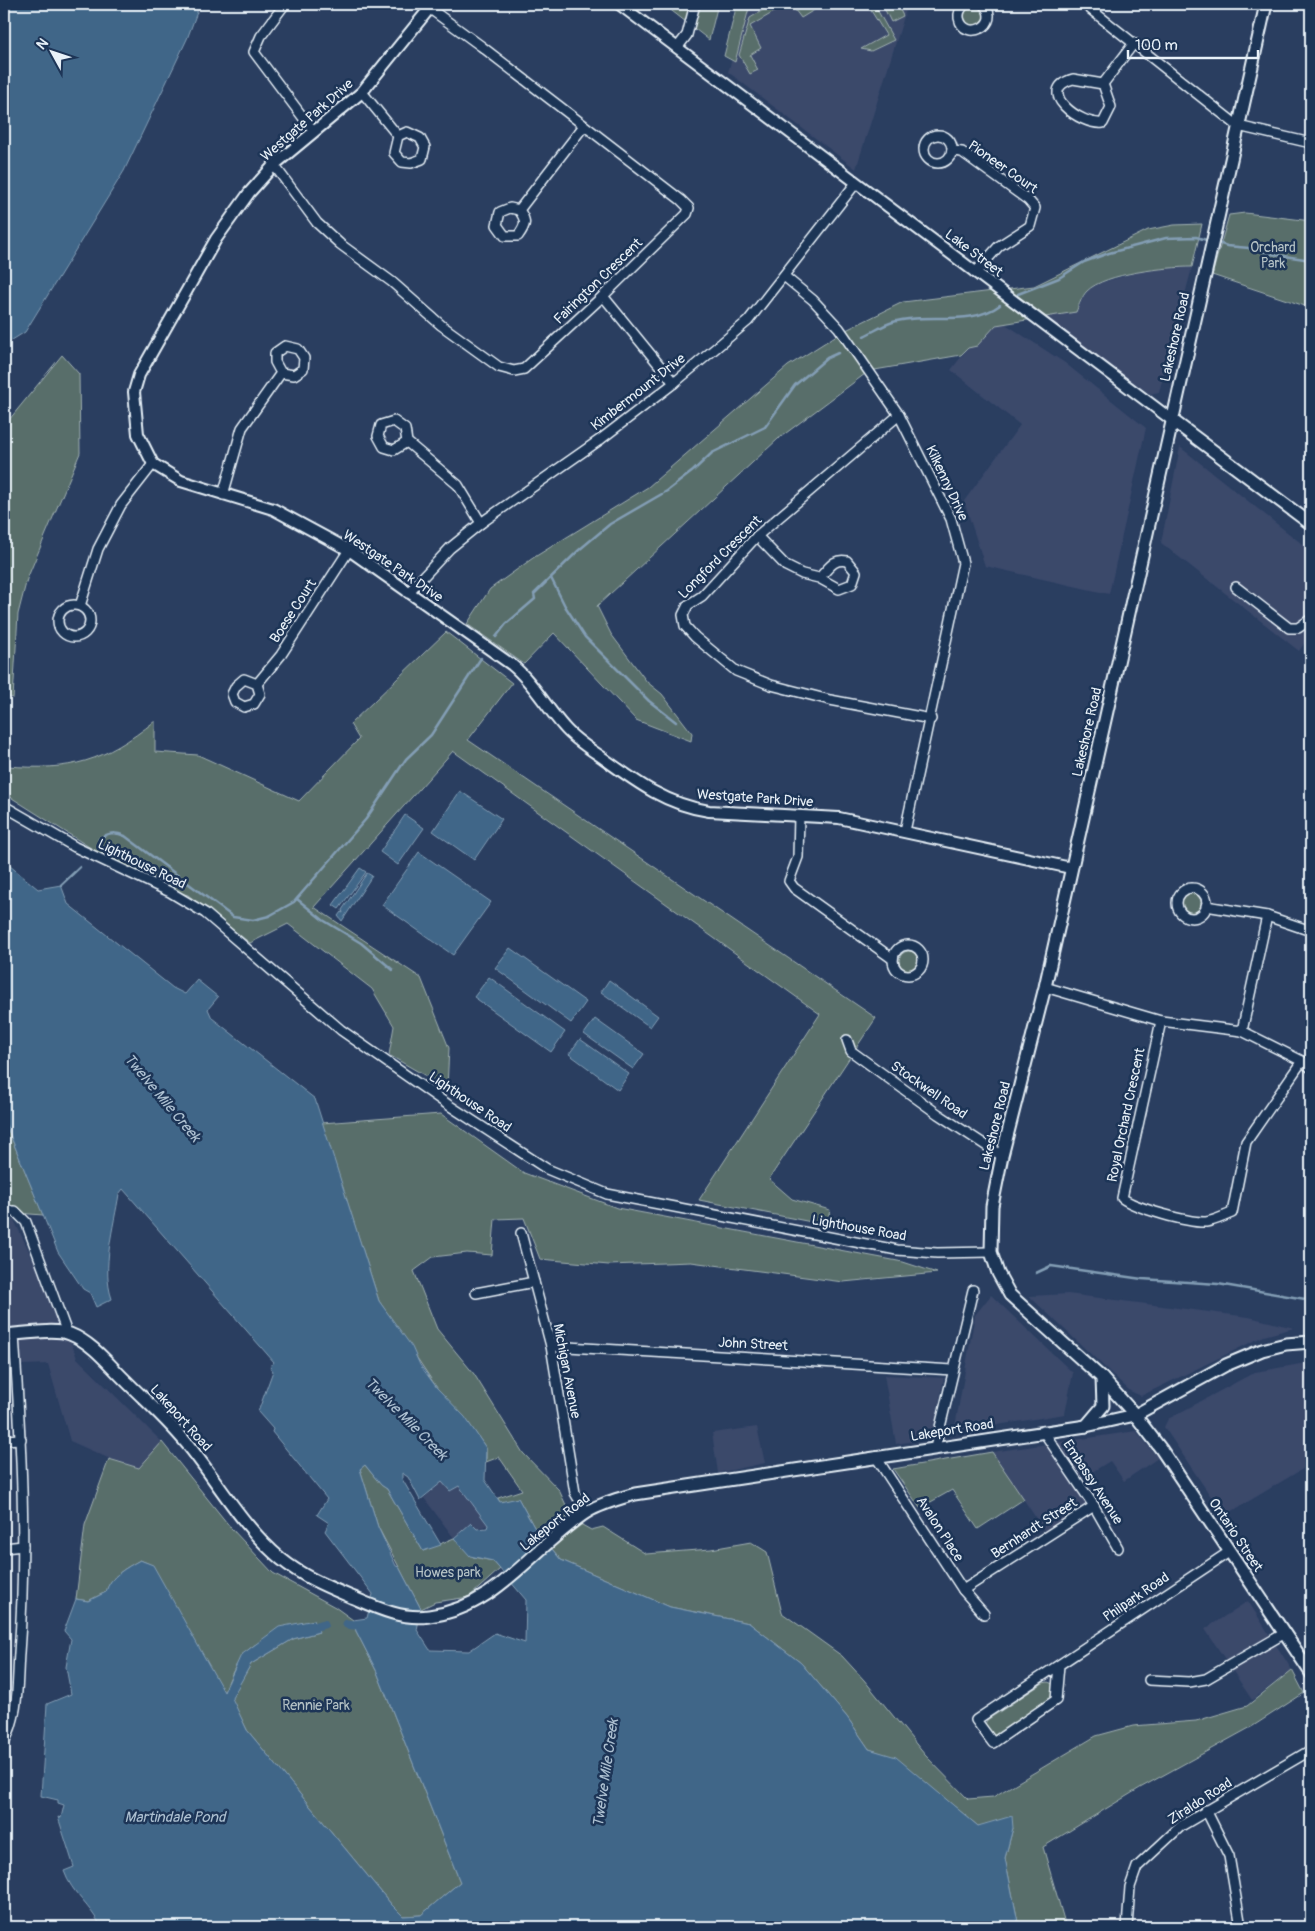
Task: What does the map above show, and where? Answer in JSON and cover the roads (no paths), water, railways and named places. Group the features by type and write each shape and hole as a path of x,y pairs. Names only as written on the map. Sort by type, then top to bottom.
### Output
{"main road":[{"name":"Lakeshore Road","path":"1135,1415 1102,1378 1010,1295 998,1273 991,1252 992,1206 1002,1156 1045,987 1266,4"},
{"name":"Lake Street","path":"1172,420 1311,524"},
{"path":"9,1335 68,1333"},
{"name":"Lakeport Road","path":"68,1333 93,1349 191,1448 255,1535 282,1560 311,1580 365,1603 404,1615 428,1617 458,1610 489,1595 556,1536 604,1503 635,1494 1086,1426 1135,1415 1247,1356 1278,1345 1311,1342"},
{"path":"1086,1426 1103,1406 1102,1378"},
{"name":"Ontario Street","path":"1135,1415 1164,1454 1311,1673"}],"street":[{"path":"286,4 261,36 254,52 314,132"},
{"name":"Lake Street","path":"619,4 1172,420"},
{"path":"678,48 687,35 695,4"},
{"path":"965,4 960,10 960,21 966,28 975,30 987,23 989,14 985,4"},
{"path":"1084,4 1238,126 1311,144"},
{"name":"Westgate Park Drive","path":"431,6 362,92 274,165 249,193 216,239 139,375 134,392 138,434 153,464 181,481 273,510 348,550 517,669 566,729 644,788 661,797 696,809 839,818 1071,868"},
{"name":"Fairington Crescent","path":"274,165 317,223 340,244 392,282 441,325 500,367 514,371 524,369 603,296 687,214 689,208 681,200 583,127 431,6"},
{"path":"1103,84 1134,43"},
{"path":"1074,79 1103,84 1111,107 1103,124 1091,123 1075,115 1059,99 1060,88 1065,81 1074,79"},
{"path":"362,92 398,136"},
{"path":"519,210 583,127"},
{"name":"Pioneer Court","path":"952,151 962,152 1028,200 1035,208 1030,226 1000,246 975,273"},
{"name":"Kimbermount Drive","path":"408,593 450,548 481,523 601,439 674,383 748,321 856,183"},
{"name":"Kilkenny Drive","path":"784,276 813,300 839,328 899,415 951,520 963,563 931,719 905,831"},
{"path":"603,296 674,383"},
{"path":"223,495 242,428 281,373"},
{"name":"Longford Crescent","path":"899,415 757,536 702,596 688,605 683,615 685,626 695,637 736,671 771,685 830,700 931,719"},
{"path":"407,442 458,484 481,523"},
{"path":"80,606 98,549 121,504 153,464"},
{"path":"757,536 786,566 802,574 819,578"},
{"name":"Boese Court","path":"257,684 281,655 348,550"},
{"path":"1236,587 1288,628 1298,628 1311,619"},
{"name":"Lighthouse Road","path":"4,806 75,847 188,901 205,913 341,1030 447,1104 547,1169 607,1194 897,1250 937,1253 991,1252"},
{"path":"799,816 798,856 790,881 794,888 893,959"},
{"path":"1206,906 1267,916 1311,931"},
{"path":"1242,1031 1267,916"},
{"path":"1045,987 1161,1021 1242,1031 1302,1060 1311,1068"},
{"name":"Royal Orchard Crescent","path":"1161,1021 1122,1198 1133,1206 1145,1210 1205,1222 1232,1213 1246,1142 1302,1060"},
{"name":"Stockwell Road","path":"847,1040 851,1052 938,1114 1002,1156"},
{"path":"4,1211 15,1211 26,1222 68,1333"},
{"name":"Michigan Avenue","path":"521,1233 551,1346 575,1493 587,1513"},
{"path":"476,1293 534,1282"},
{"path":"935,1448 973,1290"},
{"path":"4,1742 15,1716 23,1602 21,1439 9,1335"},
{"name":"John Street","path":"551,1346 953,1370"},
{"name":"Embassy Avenue","path":"1043,1431 1094,1506 1118,1548"},
{"path":"4,1440 21,1439"},
{"name":"Avalon Place","path":"876,1457 963,1590 984,1614"},
{"name":"Bernhardt Street","path":"963,1590 1094,1506"},
{"path":"4,1548 23,1546"},
{"name":"Philpark Road","path":"1059,1665 1056,1700 993,1743 976,1720 1229,1552"},
{"path":"1150,1680 1190,1682 1206,1680 1285,1633"},
{"name":"Ziraldo Road","path":"1127,1927 1130,1887 1137,1867 1181,1826 1311,1750"},
{"path":"1206,1810 1229,1856 1241,1927"}],"water":[{"path":"4,4 200,4 187,39 124,171 25,332 4,345"},
{"path":"460,791 502,819 474,860 433,831"},
{"path":"405,815 424,828 398,865 380,852"},
{"path":"419,852 491,902 453,955 382,905"},
{"path":"4,861 38,889 61,885 68,904 173,988 185,994 197,980 218,997 208,1009 212,1018 315,1099 379,1301 412,1347 420,1365 437,1388 465,1417 486,1448 485,1480 500,1502 518,1498 534,1527 561,1560 670,1607 749,1623 801,1663 847,1717 869,1749 896,1757 978,1826 1012,1816 1013,1828 1005,1858 1019,1927 101,1927 67,1879 64,1871 74,1867 58,1817 61,1818 64,1805 58,1803 58,1800 41,1796 47,1704 71,1694 66,1667 71,1639 64,1631 76,1599 88,1601 106,1592 115,1577 124,1569 140,1560 153,1565 224,1692 241,1655 279,1627 314,1620 319,1632 293,1639 251,1664 232,1698 247,1730 403,1916 421,1915 460,1882 377,1672 356,1631 353,1620 367,1618 373,1594 325,1531 329,1523 317,1515 327,1499 258,1412 273,1371 270,1367 274,1362 123,1189 119,1194 108,1261 109,1287 112,1299 96,1307 90,1293 83,1289 58,1252 4,1120","holes":["365,1465 381,1485 387,1489 423,1551 441,1545 402,1479 402,1473 408,1477 420,1500 442,1482 450,1491 459,1486 488,1525 487,1528 477,1529 471,1523 454,1538 470,1556 493,1561 526,1600 525,1643 495,1633 469,1651 430,1650 417,1630 421,1609 399,1567 396,1566 378,1527 360,1469"]},
{"path":"360,868 366,872 339,909 333,905"},
{"path":"367,873 372,876 342,921 338,916 341,912 343,913 342,910"},
{"path":"510,948 586,1002 571,1023 495,968"},
{"path":"489,977 565,1032 551,1052 474,997"},
{"path":"609,980 658,1016 650,1027 601,992"},
{"path":"595,1019 644,1054 633,1069 584,1034"},
{"path":"580,1039 629,1074 618,1090 569,1054"}],"waterway":[{"path":"1018,294 1059,278 1084,262 1109,253 1166,238 1196,237 1210,241"},
{"path":"1215,242 1227,246 1249,248 1271,254 1311,260"},
{"path":"864,336 893,322 906,319 976,316 1000,305"},
{"path":"496,637 506,624 535,599 534,594 579,550 610,524 667,491 712,453 765,427 795,385 827,358 838,353"},
{"path":"551,578 565,606 585,637 649,701 676,722"},
{"path":"99,839 111,833 125,836 233,917 253,920 269,916 294,902 366,819 406,759 431,735 481,658"},
{"path":"61,885 80,867"},
{"path":"297,899 323,920 361,943 393,970"},
{"path":"1036,1273 1051,1266 1142,1279 1218,1284 1311,1300"},
{"path":"317,1626 324,1624"},
{"path":"347,1624 354,1625"}],"park label":[{"name":"Orchard Park","path":"1273,256"},
{"name":"Howes park","path":"448,1572"},
{"name":"Rennie Park","path":"316,1705"}],"water label":[{"name":"Twelve Mile Creek","path":"162,1098"},
{"name":"Twelve Mile Creek","path":"406,1419"},
{"name":"Twelve Mile Creek","path":"606,1773"},
{"name":"Martindale Pond","path":"175,1817"}]}
